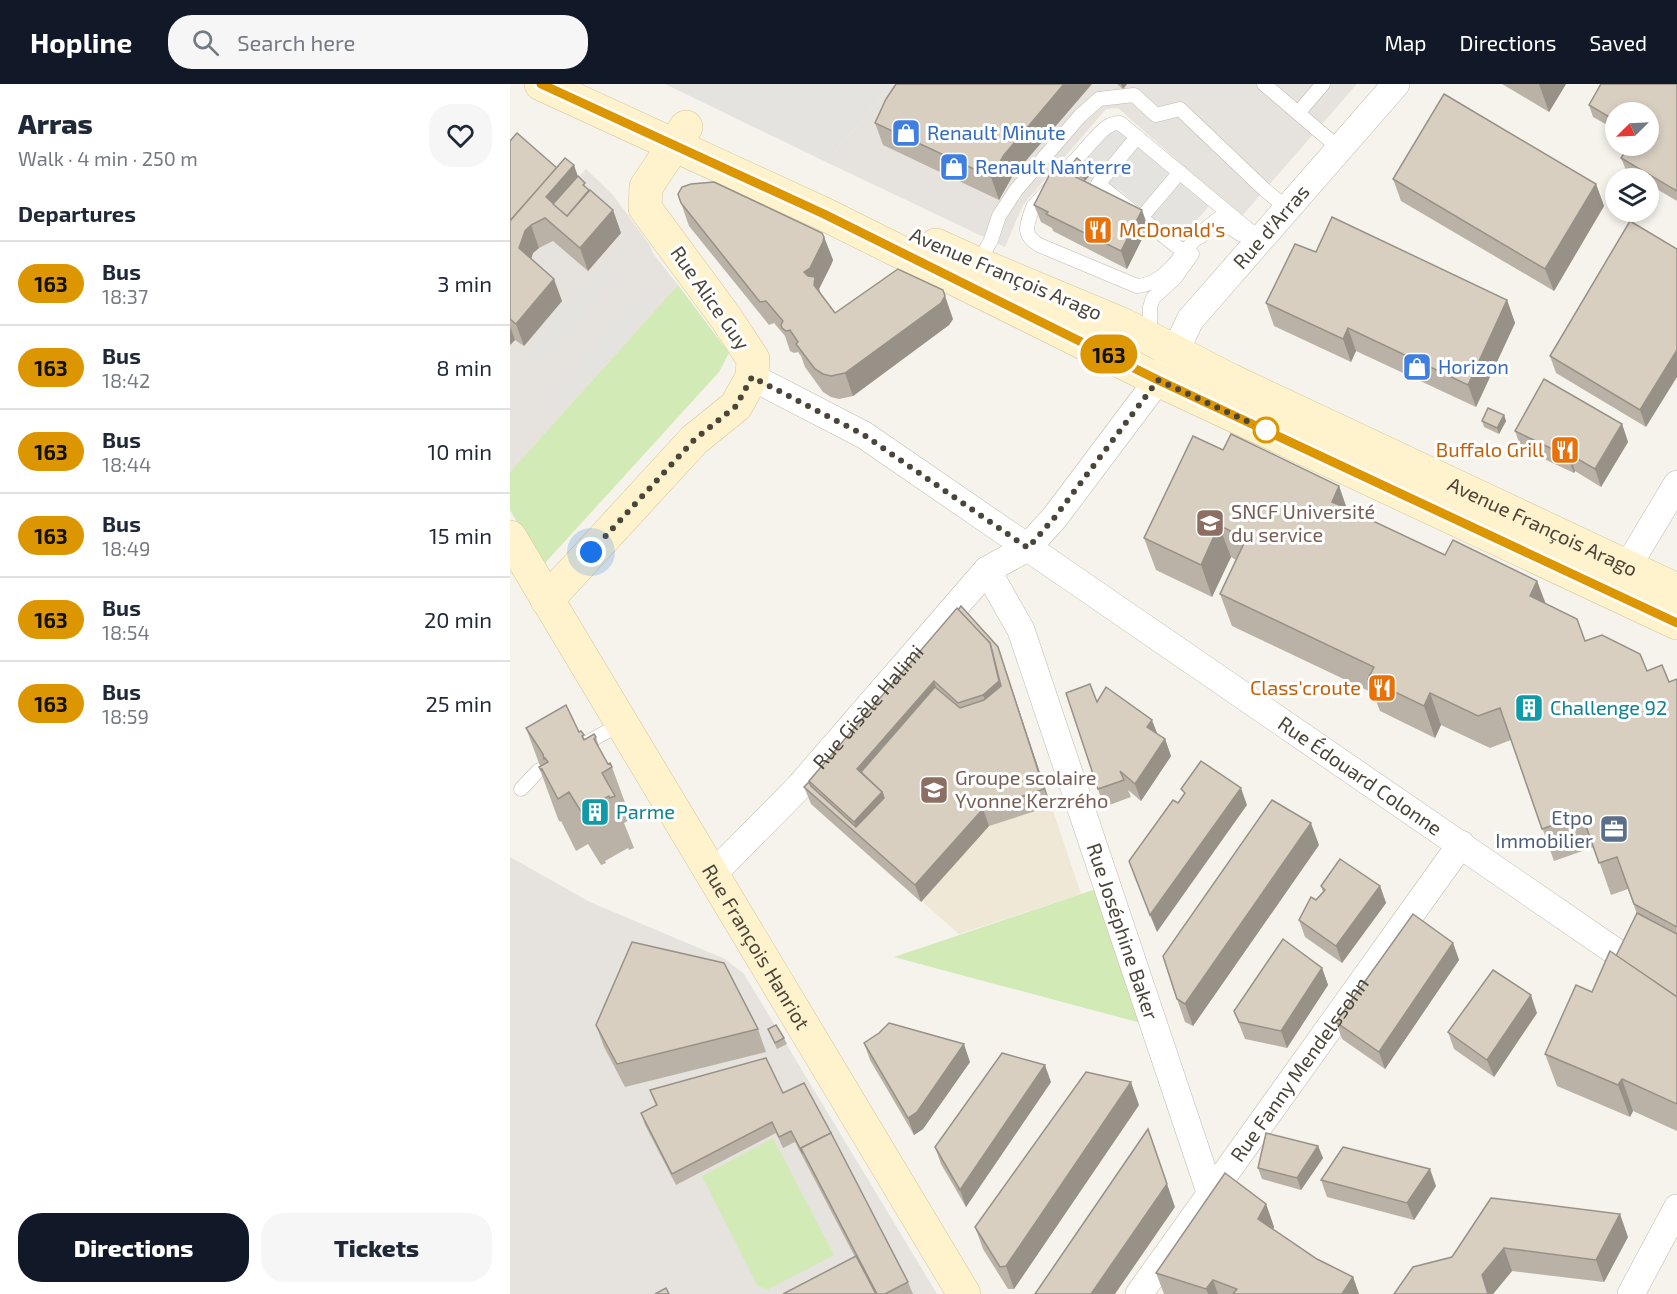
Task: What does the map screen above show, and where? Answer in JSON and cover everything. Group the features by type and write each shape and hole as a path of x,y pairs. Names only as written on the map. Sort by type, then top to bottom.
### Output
{"main road":[{"name":"Avenue François Arago","path":"541,84 679,136 1084,307 1620,579 1677,623"},
{"name":"Avenue François Arago","path":"593,84 679,136 834,219 1158,380 1620,579 1677,590"},
{"name":"Rue Alice Guy","path":"547,600 694,440 736,406 752,377 753,359 726,318 645,208 646,187 679,136"},
{"name":"Rue François Hanriot","path":"510,537 964,1294"}],"street":[{"name":"Rue d'Arras","path":"1028,548 1055,517 1158,380 1162,345 1190,320 1396,84"},
{"name":"Rue Édouard Colonne","path":"752,377 864,435 1632,963"},
{"path":"1620,579 1677,484"},
{"name":"Rue Gisèle Halimi","path":"713,874 798,788 987,570 1028,548"},
{"name":"Rue Joséphine Baker","path":"987,570 1021,630 1211,1195"},
{"name":"Rue Fanny Mendelssohn","path":"1139,1294 1461,844"},
{"path":"1631,1294 1677,1209"}],"lane":[{"path":"1264,84 1340,149"},
{"path":"1298,113 1323,84"},
{"path":"978,264 991,240 999,216 1016,190 1080,116 1099,99 1134,95 1156,116 1180,109 1288,209"},
{"path":"1120,123 1180,172 1258,244 1218,219 1203,231 1167,272 1147,285 1137,286 1039,245 1030,239 1027,233 1028,222 1034,207 1107,126 1120,123"},
{"path":"1137,137 1098,184 1184,252"},
{"path":"1141,218 1180,172"},
{"path":"1162,345 1150,307 1153,298 1182,270 1203,231"},
{"path":"521,789 538,771 622,723"}],"shaded area":[{"path":"665,84 894,84 826,162"},
{"path":"894,84 1357,84 1241,217 1118,108 1106,109 1023,205 1005,247 826,162"},
{"path":"1112,130 1120,131 1209,206 1180,240 1117,188 1106,199 1074,172"},
{"path":"586,169 613,195 649,244 654,255 678,285 510,472 510,252"},
{"path":"604,263 618,273 540,366 526,355"},
{"path":"642,293 654,305 560,411 546,400"},
{"name":"Groupe scolaire Yvonne Kerzrého","path":"1004,665 1081,894 959,934 811,804"},
{"path":"510,857 590,902 725,959 744,974 937,1294 510,1294"}],"green space":[{"path":"678,285 729,353 719,372 545,563 539,560 510,510 510,472"},
{"path":"1096,889 1141,1023 894,957"},
{"path":"773,1138 834,1255 767,1290 757,1285 702,1176"}],"building":[{"path":"896,84 1064,84 1004,155 991,177 875,123"},
{"path":"1601,84 1677,84 1677,191 1659,180 1659,168 1638,168 1621,158 1622,156 1659,156 1659,102 1605,102 1605,114 1589,105"},
{"path":"1444,94 1596,184 1545,269 1393,179"},
{"path":"517,133 557,168 510,221 510,141"},
{"path":"565,158 574,165 546,197 567,216 590,190 613,210 580,248 545,218 525,231 519,248 554,279 516,324 510,319 510,221"},
{"path":"1077,158 1089,168 1082,175 1069,167"},
{"path":"1053,168 1067,175 1068,173 1142,210 1121,251 1046,214 1048,212 1034,205"},
{"path":"578,176 589,190 567,216 553,204"},
{"path":"714,182 822,233 823,242 810,268 804,272 808,276 815,277 814,285 835,313 898,269 943,290 945,296 941,303 845,373 831,376 823,374 815,369 796,344 798,342 790,330 786,331 782,328 783,321 766,301 760,302 681,203 678,194 682,187"},
{"path":"1332,217 1507,300 1468,385 1348,328 1343,339 1266,303 1295,244 1316,252"},
{"path":"1629,222 1677,249 1677,350 1640,410 1550,356"},
{"path":"1544,379 1622,424 1595,469 1569,454 1567,456 1515,431"},
{"path":"1488,408 1504,415 1497,428 1482,421"},
{"name":"Challenge 92","path":"1231,434 1339,486 1332,502 1445,555 1453,540 1537,581 1530,596 1577,619 1585,641 1602,635 1640,654 1647,671 1662,665 1669,682 1677,679 1677,927 1634,904 1617,857 1599,863 1582,815 1542,829 1500,708 1478,716 1430,693 1424,706 1368,679 1374,667 1220,594 1246,539 1219,525 1201,565 1144,538 1193,436 1223,450"},
{"path":"961,606 998,647 1044,789 983,809 915,885 804,787 809,782 856,827 884,798 882,792 861,772 935,687 960,708 984,700 1001,686 990,643 958,610"},
{"path":"957,608 990,643 999,681 983,695 958,703 934,681 857,769 882,792 854,822 809,781"},
{"path":"1090,684 1097,702 1106,687 1152,720 1147,727 1165,739 1135,784 1120,771 1124,780 1098,789 1066,693"},
{"path":"566,705 579,732 581,731 584,735 582,736 584,740 594,734 596,737 594,739 612,767 602,773 615,796 610,798 609,796 582,813 569,792 558,799 539,767 548,762 526,728"},
{"path":"1201,761 1241,788 1150,915 1129,861 1173,800 1178,803 1185,793 1181,789"},
{"path":"1272,800 1311,823 1185,1004 1177,999 1163,956"},
{"path":"1340,859 1380,886 1336,946 1299,920 1311,897 1316,900 1325,890 1321,886"},
{"path":"1637,913 1677,934 1677,997 1616,956"},
{"path":"1413,914 1453,943 1379,1052 1336,1022"},
{"path":"1283,939 1322,968 1281,1031 1239,1022 1234,1011"},
{"path":"632,942 724,963 758,1029 617,1064 596,1025"},
{"path":"1610,951 1677,997 1677,1104 1622,1079 1618,1085 1545,1054 1576,985 1592,992"},
{"path":"1493,970 1531,995 1487,1060 1448,1032"},
{"path":"889,1023 964,1044 917,1112 908,1118 864,1043"},
{"path":"776,1025 784,1038 775,1043 768,1029"},
{"path":"1002,1053 1045,1065 960,1190 935,1147"},
{"path":"766,1058 783,1093 804,1083 831,1133 801,1148 803,1154 791,1131 779,1137 772,1122 672,1174 641,1113 657,1105 650,1090"},
{"path":"1086,1072 1131,1082 1006,1266 1000,1267 975,1227"},
{"path":"1148,1129 1167,1184 1091,1294 1035,1294"},
{"path":"831,1133 908,1282 885,1294 877,1294 801,1148"},
{"path":"1266,1133 1318,1146 1297,1178 1258,1168"},
{"path":"1343,1147 1430,1169 1407,1203 1321,1180"},
{"path":"1225,1173 1266,1204 1258,1219 1317,1259 1353,1277 1342,1294 1233,1294 1237,1289 1213,1280 1206,1289 1156,1273"},
{"path":"1491,1198 1620,1214 1596,1260 1504,1248 1482,1275 1488,1294 1394,1294 1413,1267 1452,1257"},
{"path":"856,1256 876,1294 783,1294"},
{"path":"666,1288 669,1294 655,1294"}],"bus line":[{"name":"163","path":"541,84 824,214 1158,380 1677,623"}],"place":[{"name":"Renault Minute","path":"906,133"},
{"name":"Renault Nanterre","path":"954,167"},
{"name":"McDonald's","path":"1098,230"},
{"name":"Horizon","path":"1417,367"},
{"name":"Buffalo Grill","path":"1565,450"},
{"name":"SNCF Université du service","path":"1210,523"},
{"name":"Class'croute","path":"1382,688"},
{"name":"Challenge 92","path":"1529,708"},
{"name":"Groupe scolaire Yvonne Kerzrého","path":"934,790"},
{"name":"Parme","path":"595,812"},
{"name":"Etpo Immobilier","path":"1614,829"}],"route":[{"path":"591,552 694,440 736,406 752,377 864,435 1028,548 1055,517 1158,380 1266,430"}]}
